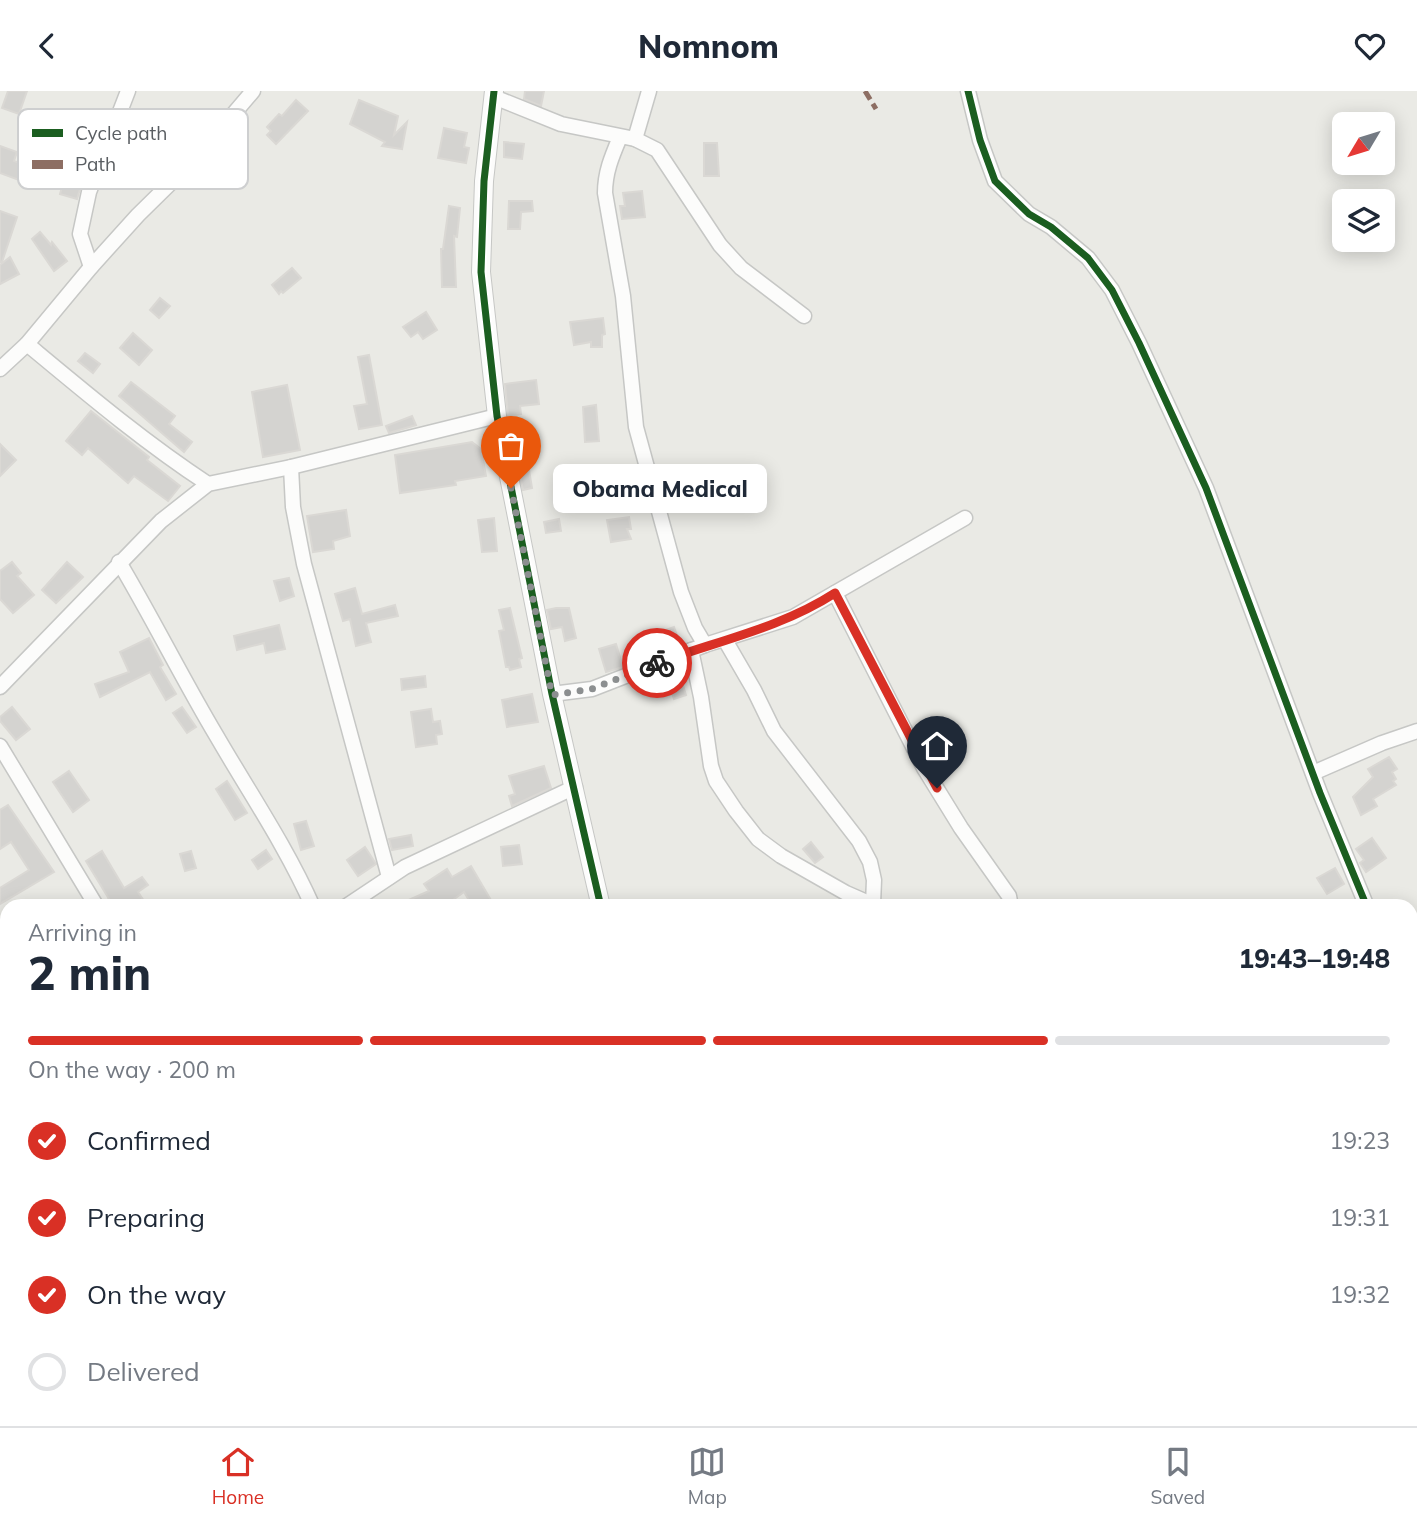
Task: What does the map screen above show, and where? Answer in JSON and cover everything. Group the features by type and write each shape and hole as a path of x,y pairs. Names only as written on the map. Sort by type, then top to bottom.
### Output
{"street":[{"path":"121,109 128,91"},
{"path":"238,109 253,91"},
{"path":"649,91 628,138 608,163 605,193 622,284 636,428 681,592 695,628 711,766 716,781 758,839 781,856 861,899"},
{"path":"968,91 980,140 995,181 1029,213 1051,227 1088,258 1112,290 1139,343 1206,488 1313,773 1364,899"},
{"path":"601,899 552,695 497,416 481,272 484,181 494,94 561,124 648,144 665,160 720,245 741,268 804,316"},
{"path":"91,189 80,234 91,267"},
{"path":"3,361 27,344 91,267 164,189"},
{"path":"27,344 104,409 208,485"},
{"path":"1,685 119,562 162,521 208,485 497,416"},
{"path":"291,467 293,507 304,564 389,877"},
{"path":"552,695 592,689 698,648 793,617 965,518"},
{"path":"119,562 190,692 287,854 309,899"},
{"path":"835,593 924,768 1010,899"},
{"path":"725,640 774,731 859,841 870,862 876,899"},
{"path":"1313,773 1417,731"},
{"path":"0,746 92,899"},
{"path":"357,899 405,867 575,787"}],"building":[{"path":"8,91 27,91 18,114 2,108"},
{"path":"525,91 544,91 541,106 524,99"},
{"path":"296,100 308,111 276,144 267,135 271,131 267,127 279,114 282,116"},
{"path":"359,100 398,116 394,135 407,122 402,149 382,146 385,142 350,124"},
{"path":"444,128 467,133 464,147 469,148 466,163 438,158"},
{"path":"504,142 524,144 522,159 504,157"},
{"path":"704,143 717,143 719,176 704,176"},
{"path":"0,146 17,152 14,161 18,162 18,180 0,173"},
{"path":"61,189 80,189 77,199 60,194"},
{"path":"642,191 645,217 622,219 620,206 625,206 623,193"},
{"path":"509,201 532,201 533,211 521,212 520,229 508,229"},
{"path":"449,206 460,208 457,237 454,236 456,287 442,287 441,249"},
{"path":"0,211 17,217 2,262 0,262"},
{"path":"40,232 67,261 54,271 32,239"},
{"path":"10,257 19,274 0,284 0,265"},
{"path":"292,268 301,278 279,294 272,285"},
{"path":"160,298 170,306 159,318 150,310"},
{"path":"426,312 437,330 423,339 418,332 411,337 403,327"},
{"path":"603,318 605,334 602,335 602,347 591,347 591,342 574,345 570,322"},
{"path":"133,333 152,350 139,365 120,348"},
{"path":"85,353 100,364 93,373 78,361"},
{"path":"369,355 382,425 359,429 354,406 367,404 358,357"},
{"path":"536,380 539,404 520,406 521,414 508,415 505,384"},
{"path":"131,382 175,416 169,424 192,442 184,452 119,396"},
{"path":"287,385 300,450 263,457 252,392"},
{"path":"596,405 599,441 585,442 583,407"},
{"path":"91,411 149,457 147,460 180,486 168,501 134,476 128,483 88,448 82,455 66,441"},
{"path":"412,416 416,425 389,433 386,426"},
{"path":"472,442 481,449 486,476 455,481 456,485 400,493 395,455"},
{"path":"0,444 16,460 0,476"},
{"path":"528,464 532,488 523,490 518,466"},
{"path":"346,510 350,536 333,541 334,549 313,552 307,516"},
{"path":"629,517 631,529 627,529 631,539 611,542 607,520"},
{"path":"494,518 497,551 482,552 478,520"},
{"path":"559,519 561,531 546,533 544,522"},
{"path":"12,562 21,573 17,576 34,595 13,613 0,599 0,571"},
{"path":"67,562 83,577 56,603 42,590"},
{"path":"289,578 294,596 280,601 274,581"},
{"path":"355,588 362,614 395,605 398,616 366,623 371,642 356,646 350,619 343,621 335,594"},
{"path":"510,608 522,658 519,659 521,667 510,670 506,667 499,631 504,630 499,610"},
{"path":"569,608 576,638 565,641 562,627 551,629 547,610"},
{"path":"279,625 285,649 266,653 264,643 237,650 234,636"},
{"path":"674,627 680,644 657,653 651,635"},
{"path":"149,638 163,665 160,667 176,694 166,700 150,672 100,697 95,684 129,672 120,652"},
{"path":"616,644 623,667 606,672 599,649"},
{"path":"677,666 686,695 674,699 672,693 667,694 661,675"},
{"path":"425,676 426,687 402,690 401,679"},
{"path":"532,694 538,722 507,727 502,700"},
{"path":"12,707 30,729 16,740 0,721 0,717"},
{"path":"182,707 196,727 187,733 173,713"},
{"path":"431,709 433,722 440,721 442,734 436,735 437,744 416,747 411,712"},
{"path":"1389,757 1397,769 1392,772 1396,785 1373,799 1377,806 1361,815 1353,797 1373,777 1368,769"},
{"path":"544,766 551,788 512,806 509,796 515,794 509,776"},
{"path":"69,771 89,800 73,812 53,782"},
{"path":"227,781 247,813 235,820 216,789"},
{"path":"8,805 54,872 8,899 0,899 0,888 29,870 11,842 0,849 0,810"},
{"path":"306,821 314,846 301,850 294,824"},
{"path":"411,835 413,846 392,850 389,839"},
{"path":"1372,838 1386,858 1366,872 1360,863 1364,860 1356,849"},
{"path":"811,842 823,857 815,863 803,849"},
{"path":"519,845 522,864 503,866 501,847"},
{"path":"365,847 376,864 358,876 347,860"},
{"path":"266,850 272,859 258,869 252,860"},
{"path":"102,851 124,888 142,877 148,885 138,892 143,899 109,899 86,861"},
{"path":"191,851 196,868 185,871 180,854"},
{"path":"471,866 490,899 468,899 464,892 454,899 411,899 429,891 424,884 447,869 452,877"},
{"path":"1335,868 1344,884 1327,894 1317,878"}],"marked path":[{"path":"865,91 876,109"}],"cycle path":[{"path":"494,91 484,181 481,272 497,416 552,694 599,899"},
{"path":"968,91 980,140 995,181 1029,214 1051,227 1088,258 1112,290 1139,343 1206,488 1320,793 1364,899"}],"way so far":[{"path":"511,488 552,695 592,689 657,663"}],"place":[{"name":"Obama Medical","path":"511,488"}],"route":[{"path":"657,663 705,645 773,625 815,606 835,593 924,768 937,788"}]}
